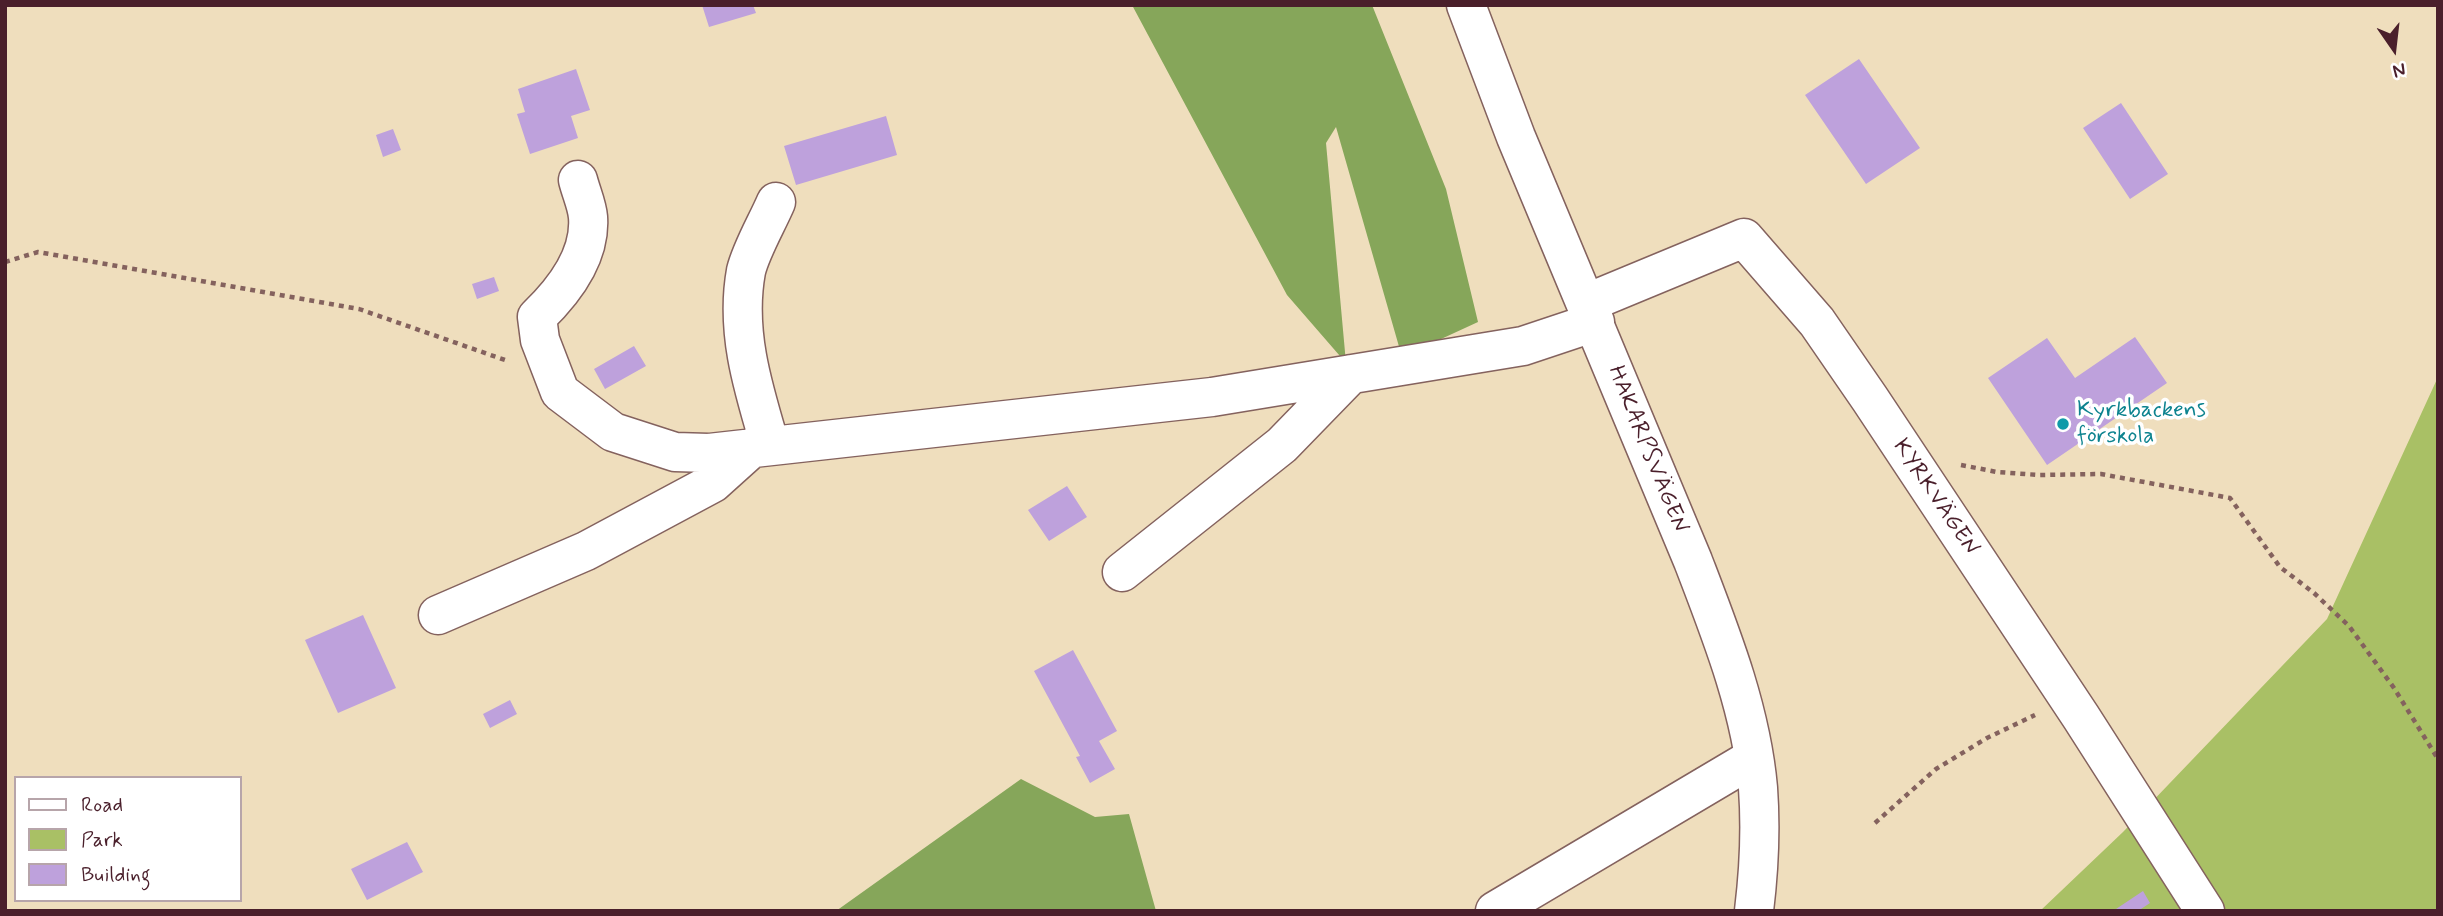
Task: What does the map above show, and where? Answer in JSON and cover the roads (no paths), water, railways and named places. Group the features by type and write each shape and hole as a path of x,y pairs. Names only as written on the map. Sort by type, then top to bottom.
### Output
{"street":[{"name":"HAKARPSVÄGEN","path":"1466,5 1516,137 1591,312 1719,629 1740,693 1758,786 1759,864 1754,911"},
{"path":"578,180 588,217 584,249 568,283 537,317 540,340 560,393 613,432 675,452 709,453 1212,397 1523,346 1591,312"},
{"path":"762,446 743,342 743,304 747,269 776,202"},
{"name":"KYRKVÄGEN","path":"1591,312 1745,238 1817,322 1990,579 2205,911"},
{"path":"1122,572 1283,445 1351,374"},
{"path":"438,615 586,551 713,484 762,446"},
{"path":"1495,911 1753,758"}],"place":[{"name":"Kyrkbackens förskola","path":"2063,424"}]}
